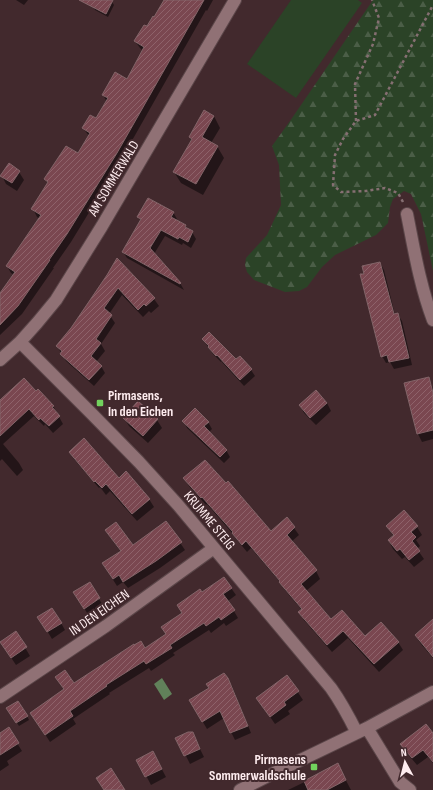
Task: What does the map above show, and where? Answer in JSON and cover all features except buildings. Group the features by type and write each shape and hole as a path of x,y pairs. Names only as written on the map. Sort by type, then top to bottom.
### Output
{"street":[{"name":"AM SOMMERWALD","path":"0,360 20,342 56,300 106,219 235,0"},
{"path":"407,214 416,258 433,320"},
{"name":"KRUMME STEIG","path":"20,342 139,462 178,505 331,688 347,713 404,787"},
{"name":"IN DEN EICHEN","path":"0,697 106,626 214,548"},
{"path":"240,790 362,731 433,692"}],"path":[{"path":"356,121 355,84 373,44 379,18 372,0"},
{"path":"407,214 398,193 385,188 366,191 341,192 333,185 335,155 343,139 356,121 374,115 433,5"}],"green space":[{"path":"291,0 358,0 362,3 296,98 247,64"},
{"path":"373,0 433,0 433,271 421,214 411,194 404,191 393,199 390,207 388,223 376,235 335,255 322,267 307,287 299,291 285,292 254,280 247,272 245,265 246,258 267,235 281,205 279,165 272,146"}],"shaded area":[{"path":"162,678 172,694 164,700 154,684"}],"place":[{"name":"Pirmasens, In den Eichen","path":"100,403"},
{"name":"Pirmasens Sommerwaldschule","path":"314,767"}]}
